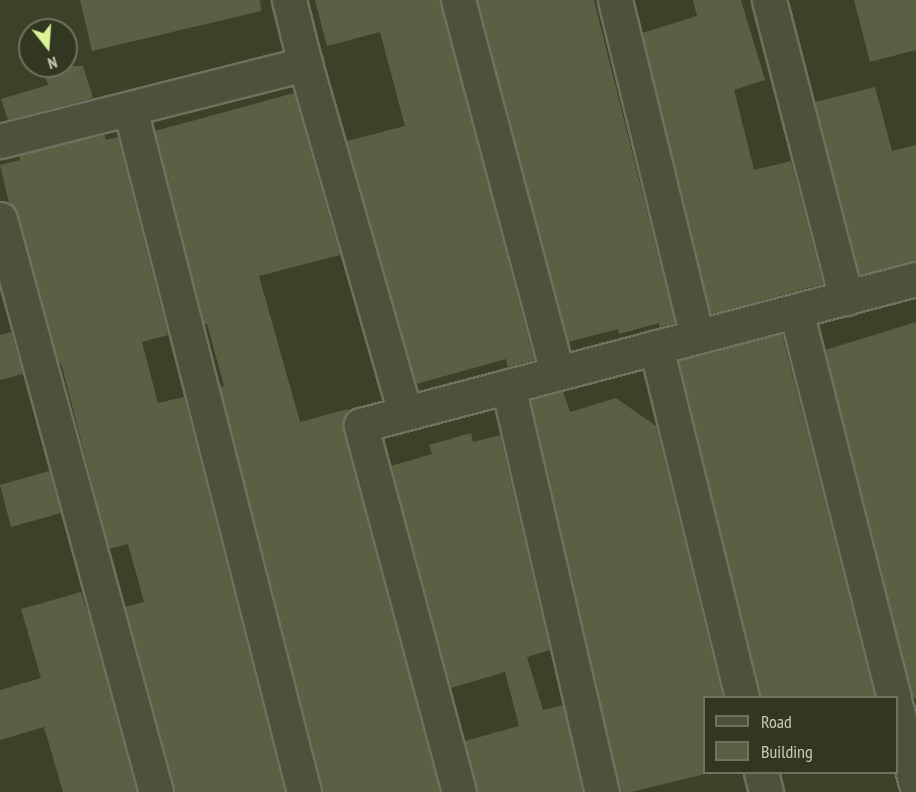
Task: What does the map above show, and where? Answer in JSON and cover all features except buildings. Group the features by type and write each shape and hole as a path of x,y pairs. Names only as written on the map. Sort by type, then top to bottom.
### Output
{"street":[{"path":"289,0 304,64 405,413"},
{"path":"458,0 557,373"},
{"path":"615,0 697,336"},
{"path":"769,0 846,298"},
{"path":"0,141 304,64"},
{"path":"130,109 304,792"},
{"path":"0,219 156,792"},
{"path":"459,792 361,424 916,279"},
{"path":"796,311 893,696"},
{"path":"656,347 742,696"},
{"path":"508,386 602,792"},
{"path":"898,711 916,784"},
{"path":"762,774 766,792"}]}
